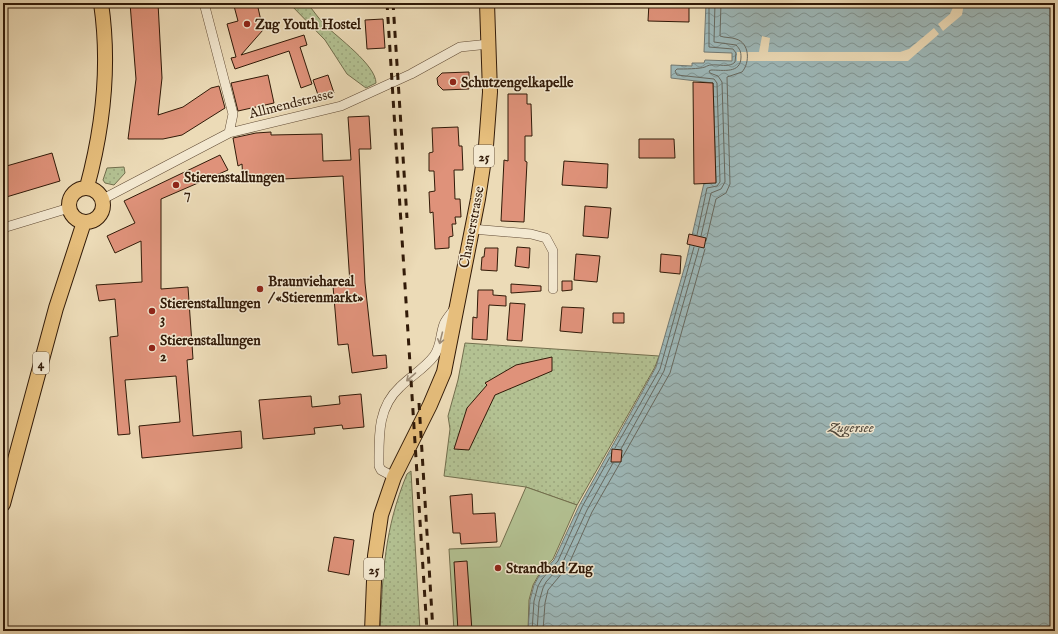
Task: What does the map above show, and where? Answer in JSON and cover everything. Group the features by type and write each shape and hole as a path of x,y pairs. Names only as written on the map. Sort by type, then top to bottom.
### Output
{"main road":[{"path":"87,187 97,143 102,107 105,65 105,27 101,3"},
{"name":"Chamerstrasse","path":"372,631 375,556 379,522 394,477 430,406 444,372 472,229 486,146 490,92 487,3"},
{"path":"87,187 98,192 102,199 103,209 98,218 89,222 84,222 74,218 69,208 71,195 78,189 87,187"},
{"name":"4","path":"3,504 56,308 84,222"}],"street":[{"path":"204,3 233,114 229,133"},
{"name":"Allmendstrasse","path":"102,199 229,133 341,106 411,74 460,47 489,44"},
{"path":"3,228 69,208"},
{"path":"472,229 531,234 546,238 553,251 553,288"},
{"name":"Chamerstrasse","path":"394,477 381,470 379,466 379,430 384,408 398,388 433,357 438,350 444,323 456,307"}],"green space":[{"path":"289,3 307,3 320,20 370,68 376,83 366,88 347,74 325,40"},
{"path":"124,167 125,173 114,185 105,183 103,180 107,168"},
{"path":"465,343 659,356 655,367 577,505 526,487 444,476 450,429 448,416 458,380"},
{"path":"411,471 420,631 380,631 382,589 389,533 399,494 407,474"},
{"name":"Strandbad Zug","path":"526,487 577,505 553,559 538,576 533,585 529,600 528,631 454,631 449,549 500,547"}],"water":[{"name":"Zugersee","path":"706,3 1055,3 1055,631 528,631 530,600 534,585 539,576 554,560 579,506 656,367 686,262 704,183 716,182 713,83 671,78 671,65 692,66 692,63 704,63 705,60 732,61 732,53 704,52"}],"pier":[{"path":"955,3 964,3 962,15 943,31 938,24 950,14"},
{"path":"934,28 939,34 908,61 737,61 737,52 759,52 762,36 770,38 768,52 900,52 909,49"}],"building":[{"path":"130,3 158,3 162,78 158,115 183,107 211,88 219,86 225,108 182,135 163,139 128,139 136,79"},
{"path":"247,3 257,3 263,30 241,55 304,35 307,45 300,47 312,84 301,88 289,51 235,69 231,58 236,57 227,24 238,21 234,6"},
{"path":"649,3 689,4 689,22 648,21"},
{"path":"383,19 385,48 367,49 365,20"},
{"name":"Schutzengelkapelle","path":"469,72 469,89 443,90 438,85 437,78 442,73"},
{"path":"268,75 274,103 238,111 231,83"},
{"path":"328,75 334,93 319,98 313,80"},
{"path":"693,82 713,83 716,183 694,184"},
{"path":"508,94 527,94 527,104 531,104 532,136 525,136 525,161 527,162 524,222 501,221 504,160 508,161"},
{"path":"369,116 371,149 359,149 365,283 373,356 386,355 387,368 352,373 348,344 338,345 333,286 350,284 343,176 243,181 242,164 238,166 233,138 256,133 271,132 271,135 322,134 323,161 351,160 348,117"},
{"path":"458,127 459,146 462,146 463,170 454,170 455,199 460,199 461,217 455,217 456,224 452,224 453,236 449,237 449,248 435,249 433,212 430,213 429,192 435,191 434,171 429,171 429,153 433,152 432,128"},
{"path":"639,139 674,139 675,158 639,158"},
{"path":"52,153 60,181 3,198 3,167"},
{"path":"220,155 228,170 161,199 161,289 188,287 193,359 187,360 193,436 241,431 242,448 142,458 139,426 180,422 176,376 125,380 130,434 118,435 110,337 118,336 115,299 99,301 96,285 142,282 141,241 115,253 107,236 135,223 124,201"},
{"path":"564,161 608,164 607,188 562,185"},
{"path":"585,206 611,208 608,238 583,236"},
{"path":"689,234 706,238 704,248 687,244"},
{"path":"517,247 530,248 529,268 515,266"},
{"path":"485,248 498,248 497,271 481,270 482,257 484,257"},
{"path":"576,254 600,256 597,282 574,280"},
{"path":"661,254 681,256 680,274 660,272"},
{"path":"562,281 572,281 572,290 562,291"},
{"path":"511,284 541,286 541,291 511,293"},
{"path":"478,290 493,290 493,295 506,296 506,306 489,305 487,340 472,339 473,317 477,318"},
{"path":"510,303 525,304 522,341 507,340"},
{"path":"562,307 584,308 582,333 560,331"},
{"path":"613,313 624,313 624,323 613,323"},
{"path":"552,357 552,371 495,395 469,450 454,449 467,408 487,385 485,383 516,365"},
{"path":"361,394 364,427 343,429 342,425 314,428 315,434 263,439 259,400 311,396 312,407 340,404 339,396"},
{"path":"612,449 622,450 621,462 611,462"},
{"path":"472,494 473,514 495,513 497,542 461,544 460,533 453,533 450,496"},
{"path":"334,537 354,540 349,575 328,571"},
{"path":"467,561 472,631 458,631 454,562"}],"railway":[{"path":"387,3 427,631"},
{"path":"393,3 407,218"},
{"path":"419,403 433,631"}],"place":[{"name":"Zug Youth Hostel","path":"247,24"},
{"name":"Schutzengelkapelle","path":"453,82"},
{"name":"Stierenstallungen 7","path":"176,185"},
{"name":"Braunviehareal / «Stierenmarkt»","path":"260,289"},
{"name":"Stierenstallungen 3","path":"152,311"},
{"name":"Stierenstallungen 2","path":"152,348"},
{"name":"Strandbad Zug","path":"498,568"}]}
